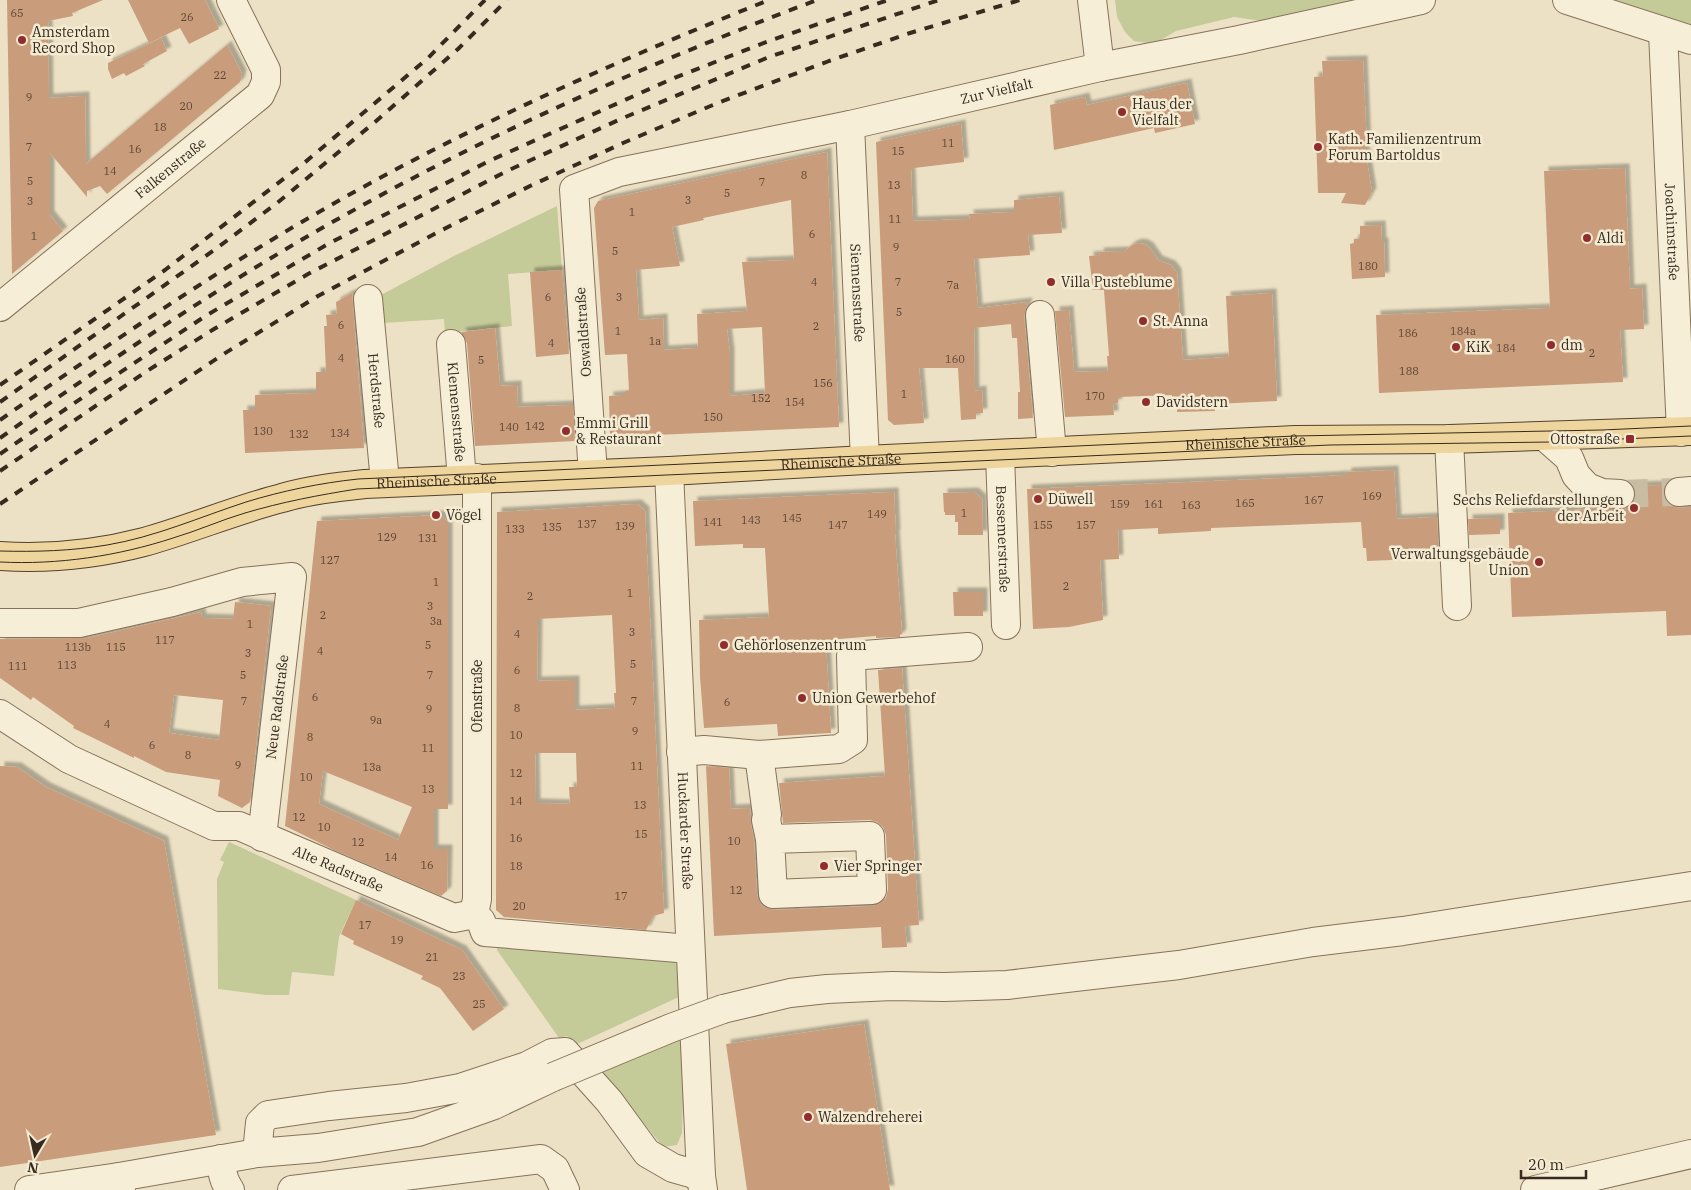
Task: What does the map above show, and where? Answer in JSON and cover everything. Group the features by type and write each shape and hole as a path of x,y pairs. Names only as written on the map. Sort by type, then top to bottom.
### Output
{"main road":[{"name":"Rheinische Straße","path":"0,556 58,556 109,550 162,536 284,497 338,486 385,482 669,471 1295,440 1449,439 1686,431"}],"street":[{"name":"Falkenstraße","path":"1,304 260,95 266,82 266,70 231,0"},
{"path":"1092,0 1100,67"},
{"name":"Zur Vielfalt","path":"574,189 619,172 850,125 1100,67 1239,40 1421,0"},
{"path":"1567,0 1691,40"},
{"name":"Joachimstraße","path":"1663,32 1686,431"},
{"name":"Siemensstraße","path":"850,125 865,460"},
{"name":"Oswaldstraße","path":"574,189 592,474"},
{"name":"Herdstraße","path":"368,299 385,482"},
{"path":"1040,315 1052,452"},
{"name":"Klemensstraße","path":"451,344 469,479"},
{"path":"1544,436 1569,458 1576,475 1587,487 1602,493 1620,494"},
{"path":"1449,439 1458,606"},
{"name":"Bessemerstraße","path":"1000,454 1006,625"},
{"name":"Huckarder Straße","path":"669,471 702,1183"},
{"name":"Ofenstraße","path":"469,479 477,899 474,914"},
{"name":"Neue Radstraße","path":"0,623 79,623 172,602 242,582 292,577 262,837"},
{"path":"681,752 704,750 760,755 839,749 853,740 851,656 968,647"},
{"name":"Alte Radstraße","path":"0,714 63,755 214,826 239,826 454,918 474,914"},
{"path":"760,755 768,825"},
{"path":"257,1153 260,1123 268,1115 406,1098 460,1088 527,1066 553,1065 671,1028 723,1009 774,996 826,989 892,986 1006,985 1179,965 1313,942 1403,931 1691,886"},
{"path":"474,914 481,921 485,932 690,949"},
{"path":"30,1190 120,1184 221,1159 257,1153 318,1148 418,1132 494,1104 553,1065 565,1052 609,1101 647,1153 702,1183"},
{"path":"1535,1190 1691,1154"},
{"path":"221,1159 222,1175 230,1190"},
{"path":"292,1190 541,1160 555,1169 565,1190"}],"green space":[{"path":"1115,0 1374,0 1269,22 1234,17 1176,31 1161,40 1147,43 1134,41 1125,32 1117,17"},
{"path":"1605,0 1691,0 1691,29"},
{"path":"557,206 562,270 508,274 512,326 445,333 444,319 383,323 381,295 452,257"},
{"path":"229,842 356,900 339,937 334,976 292,972 289,995 266,995 218,989 217,879 224,862 220,860"},
{"path":"497,945 668,955 679,967 681,996 573,1046 567,1036 559,1038 497,950"},
{"path":"685,1036 682,1133 677,1145 663,1147 600,1069"}],"building":[{"path":"7,0 103,0 72,13 73,16 48,21 49,98 85,96 86,164 227,45 242,74 240,82 107,194 100,186 87,191 87,197 50,153 50,215 63,231 12,274"},
{"path":"128,0 205,0 219,29 189,44 180,28 149,43"},
{"path":"161,38 167,51 126,76 124,73 112,79 108,63"},
{"path":"1363,60 1367,149 1365,149 1372,192 1365,205 1341,203 1346,193 1318,193 1314,77 1323,76 1322,61"},
{"name":"Haus der Vielfalt","path":"1187,83 1195,124 1155,133 1154,128 1054,150 1050,105 1085,97 1087,105"},
{"path":"961,124 964,162 914,168 915,170 911,170 913,221 970,219 969,214 1014,212 1014,200 1059,196 1062,233 1028,235 1030,255 974,259 978,308 1028,302 1024,316 1033,418 1018,419 1018,392 1020,392 1017,338 1012,338 1011,324 974,328 975,391 982,390 983,413 976,413 976,419 961,420 958,368 919,368 924,423 894,425 888,420 876,142"},
{"path":"827,152 839,427 610,437 609,396 625,395 625,391 629,390 627,354 605,355 594,208 598,201","holes":["791,200 794,260 742,262 747,311 697,314 698,348 664,350 663,318 639,320 636,270 680,266 672,227 704,220 703,218","762,327 765,393 730,396 730,353 727,329"]},
{"path":"1625,168 1630,289 1642,288 1644,329 1620,330 1623,382 1379,393 1376,315 1550,308 1544,171"},
{"path":"1381,225 1382,242 1384,242 1385,277 1352,279 1350,244 1354,243 1354,239 1360,239 1360,226"},
{"path":"1138,243 1149,247 1158,260 1171,265 1177,273 1183,360 1229,357 1226,296 1272,293 1277,401 1215,404 1215,411 1177,412 1177,401 1172,402 1172,395 1118,397 1118,403 1113,404 1114,415 1065,417 1055,311 1069,310 1074,372 1108,371 1107,356 1109,356 1104,290 1093,290 1089,256 1100,255 1099,252 1125,251"},
{"path":"562,270 569,354 536,357 530,272"},
{"path":"352,293 364,448 245,453 243,410 255,410 255,395 316,393 316,372 326,372 324,326 327,326 326,315 337,314 336,302"},
{"path":"495,328 500,386 517,385 518,407 573,405 575,441 475,446 467,343 461,332"},
{"path":"1394,470 1397,519 1437,517 1439,558 1367,561 1366,548 1363,548 1361,522 1211,528 1211,531 1158,534 1158,528 1118,530 1119,559 1100,560 1103,620 1069,627 1033,629 1027,489 1310,477 1347,475 1347,472"},
{"name":"Verwaltungsgebäude Union","path":"1665,485 1664,494 1666,501 1672,506 1680,508 1691,507 1691,635 1667,636 1666,611 1512,617 1508,513 1594,509 1594,506 1620,510 1627,508 1633,502 1636,494 1634,486"},
{"path":"894,492 902,634 900,637 876,638 876,636 839,639 826,645 831,733 778,736 777,724 704,728 700,677 699,620 769,617 765,548 743,548 743,544 695,546 693,501"},
{"path":"974,492 982,499 983,535 958,535 958,522 955,522 955,515 945,515 943,493"},
{"path":"637,504 645,511 664,913 653,916 646,930 504,917 496,910 497,512","holes":["612,615 615,708 575,710 575,680 537,681 538,619","535,753 576,753 577,787 569,787 570,804 536,803"]},
{"path":"441,515 448,522 448,809 434,809 434,849 448,849 447,891 441,896 336,851 285,826 317,521","holes":["323,771 412,807 398,840 319,804"]},
{"path":"1500,518 1500,534 1469,535 1468,519"},
{"path":"953,592 983,592 983,616 954,616"},
{"path":"235,602 271,606 250,802 242,808 218,796 220,780 166,772 134,756 134,758 73,728 74,726 33,697 31,700 0,678 0,639 88,638 201,612 202,618 233,619","holes":["174,695 223,700 219,740 169,733"]},
{"path":"902,668 919,925 905,926 907,947 882,948 881,927 714,936 706,766 729,768 731,809 750,808 757,895 762,906 774,910 873,906 886,898 888,889 886,835 883,827 877,822 870,820 783,823 779,783 885,776 878,670"},
{"path":"0,766 17,767 46,787 164,841 216,1135 0,1167"},
{"path":"356,900 462,950 504,1009 473,1031 440,988 421,979 423,976 353,944 354,941 341,934"},
{"name":"Walzendreherei","path":"864,1024 890,1190 747,1190 726,1044"}],"tunnel":[{"path":"1620,494 1679,492"}],"tram line":[{"path":"0,551 67,550 125,541 160,532 273,494 315,485 358,479 1295,436 1602,430 1691,426"},
{"path":"0,562 22,563 88,558 131,550 259,509 357,489 1330,445 1551,442 1691,436"}],"railway":[{"path":"0,385 165,270 303,164 428,58 485,0"},
{"path":"0,402 217,248 277,203 375,122 458,49 507,0"},
{"path":"0,420 131,330 220,272 356,191 508,113 664,43 769,0"},
{"path":"0,438 84,379 213,294 300,241 402,184 577,98 696,47 817,0"},
{"path":"0,454 207,315 328,244 489,161 674,78 769,41 888,0"},
{"path":"0,471 147,371 214,329 308,274 507,171 623,118 769,57 939,0"},
{"path":"0,504 222,355 318,296 438,232 530,186 623,143 720,102 910,33 1020,0"}],"place":[{"name":"Amsterdam Record Shop","path":"22,40"},
{"name":"Haus der Vielfalt","path":"1122,112"},
{"name":"Kath. Familienzentrum Forum Bartoldus","path":"1318,147"},
{"name":"Aldi","path":"1587,238"},
{"name":"Villa Pusteblume","path":"1051,282"},
{"name":"St. Anna","path":"1143,321"},
{"name":"dm","path":"1551,345"},
{"name":"KiK","path":"1456,347"},
{"name":"Davidstern","path":"1146,402"},
{"name":"Emmi Grill & Restaurant","path":"566,431"},
{"name":"Ottostraße","path":"1630,439"},
{"name":"Düwell","path":"1038,499"},
{"name":"Sechs Reliefdarstellungen der Arbeit","path":"1634,508"},
{"name":"Vögel","path":"436,515"},
{"name":"Verwaltungsgebäude Union","path":"1539,562"},
{"name":"Gehörlosenzentrum","path":"724,645"},
{"name":"Union Gewerbehof","path":"802,698"},
{"name":"Vier Springer","path":"824,866"},
{"name":"Walzendreherei","path":"808,1117"}]}
